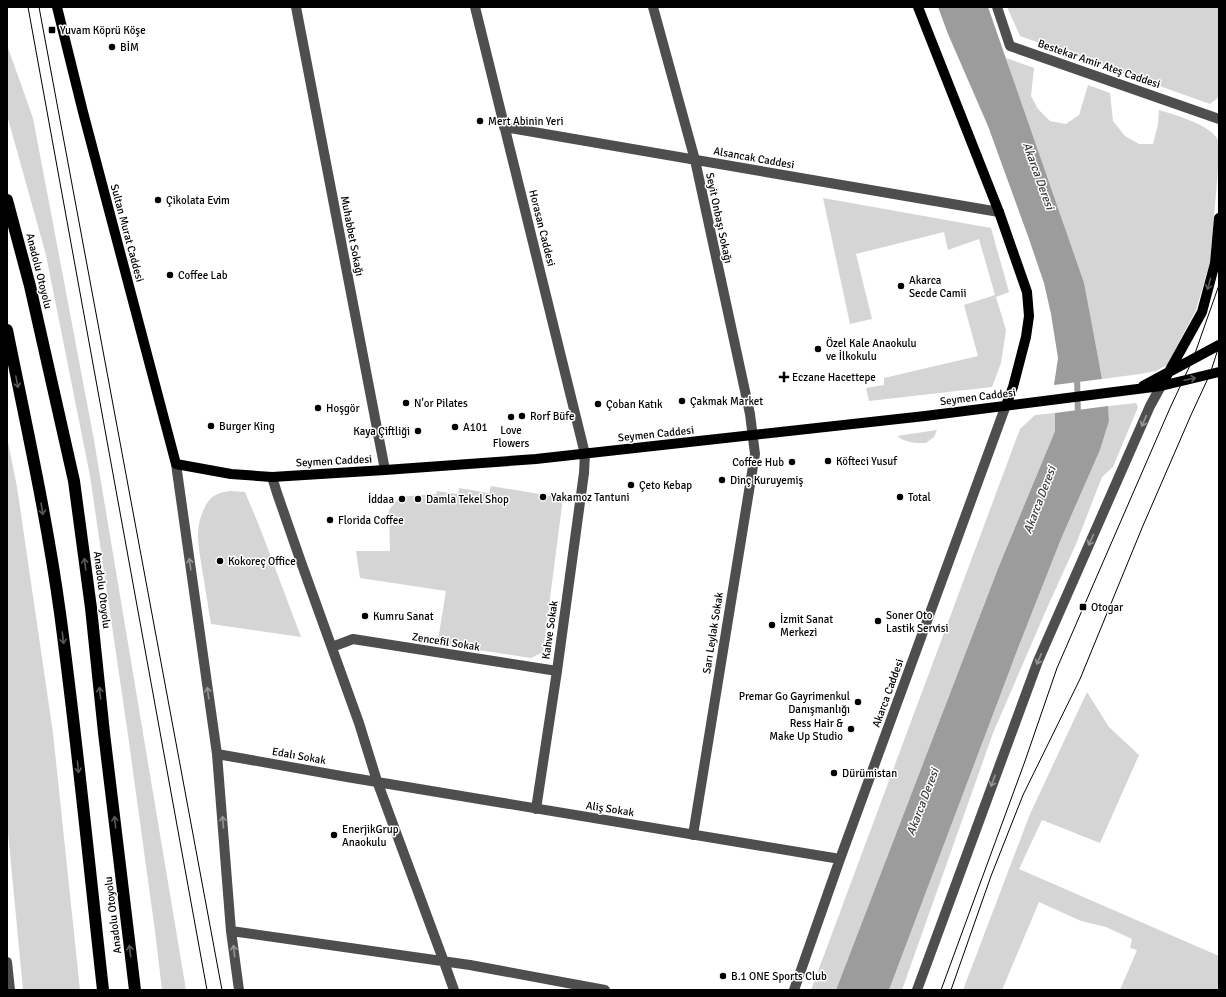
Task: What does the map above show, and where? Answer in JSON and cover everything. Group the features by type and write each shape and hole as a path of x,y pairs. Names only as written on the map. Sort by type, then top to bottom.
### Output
{"highway":[{"name":"Anadolu Otoyolu","path":"7,200 30,286 74,481 91,608 104,733 135,990"},
{"name":"Anadolu Otoyolu","path":"7,330 38,486 60,612 75,732 103,990"}],"main road":[{"name":"Sultan Murat Caddesi","path":"57,7 82,112 176,464"},
{"path":"918,7 999,212 1028,292 1026,337 1013,387 1006,406"},
{"path":"1161,386 1202,312 1215,263 1219,218"},
{"name":"Seymen Caddesi","path":"1138,389 1219,345"},
{"name":"Seymen Caddesi","path":"176,464 231,474 272,477 536,459 753,436 1006,406 1161,386 1219,372"}],"street":[{"name":"Muhabbet Sokağı","path":"296,7 385,470"},
{"name":"Horasan Caddesi","path":"475,7 585,454"},
{"name":"Seyit Onbaşı Sokağı","path":"653,7 694,160 750,414 753,436"},
{"name":"Bestekar Amir Ateş Caddesi","path":"997,7 1010,46 1219,119"},
{"name":"Alsancak Caddesi","path":"504,127 999,212"},
{"path":"917,990 1038,661 1151,403 1161,386"},
{"name":"Akarca Caddesi","path":"794,990 840,859 1006,406"},
{"name":"Sarı Leylak Sokak","path":"693,835 755,454 753,436"},
{"name":"Kahve Sokak","path":"536,809 557,671 584,473 585,454"},
{"path":"176,464 217,754 231,931 239,990"},
{"path":"272,477 359,723 377,782 454,990"},
{"name":"Zencefil Sokak","path":"332,647 352,639 557,671"},
{"name":"Edalı Sokak","path":"217,754 377,782"},
{"name":"Aliş Sokak","path":"377,782 840,859"},
{"path":"231,931 470,965 605,990"},
{"path":"7,962 10,990"}],"shaded area":[{"path":"1007,7 1219,7 1219,97 1210,104 1020,36"},
{"path":"7,45 33,118 94,440 186,990 162,990 127,728 90,476 46,255 7,115"},
{"path":"1006,58 1034,68 1031,96 1038,109 1050,121 1066,124 1079,115 1088,85 1110,93 1113,121 1125,136 1139,144 1153,144 1158,124 1159,110 1184,118 1202,126 1216,137 1219,143 1219,159 1210,262 1196,310 1167,365 1156,371 1102,379 1098,360"},
{"path":"823,198 991,228 1009,292 996,297 1006,330 1001,363 992,387 869,401 866,388 884,385 884,378 978,356 964,305 995,295 979,239 948,250 944,232 856,254 872,319 850,324"},
{"path":"1136,403 1138,407 1113,467 1102,477 1076,544 993,733 902,990 889,990 1020,643 1061,539 1100,450 1109,421 1108,406"},
{"path":"1055,413 1055,431 999,566 836,990 811,990 1020,429 1035,415"},
{"path":"937,430 934,437 926,443 915,443 897,436"},
{"path":"7,437 17,487 53,733 80,990 23,990 7,822"},
{"path":"491,486 563,498 543,652 531,658 464,648 437,646 446,591 360,578 356,551 390,551 389,510 399,497 436,494 437,491 458,494 459,488 489,493"},
{"path":"230,491 245,492 301,637 211,624 198,542 199,526 204,509 211,498 217,494"},
{"path":"1087,692 1109,727 1139,755 1100,843 1042,820 1019,869 1219,956 1219,990 1120,990 1137,950 1130,948 1132,939 1106,927 1081,921 1039,902 1002,990 963,990 1030,814"}],"water":[{"path":"938,7 988,7 1084,283 1102,379 1054,385 1058,358 1044,283 988,126 948,34"},
{"path":"1108,406 1109,421 1100,450 1061,539 1020,643 889,990 836,990 999,566 1055,431 1055,413"}],"waterway":[{"name":"Akarca Deresi","path":"1077,375 1078,418"}],"tram line":[{"path":"28,7 207,990"},
{"path":"39,7 222,990"},
{"path":"941,990 1025,761 1057,668 1170,408 1193,359 1219,285"},
{"path":"951,990 991,876 1023,795 1080,679 1142,528 1210,374 1219,346"}],"place":[{"name":"Yuvam Köprü Köşe","path":"52,30"},
{"name":"BİM","path":"112,47"},
{"name":"Mert Abinin Yeri","path":"480,121"},
{"name":"Çikolata Evim","path":"158,200"},
{"name":"Coffee Lab","path":"170,275"},
{"name":"Akarca Secde Camii","path":"901,286"},
{"name":"Özel Kale Anaokulu ve İlkokulu","path":"818,349"},
{"name":"Eczane Hacettepe","path":"784,377"},
{"name":"Çakmak Market","path":"682,401"},
{"name":"N'or Pilates","path":"406,403"},
{"name":"Çoban Katık","path":"598,404"},
{"name":"Hoşgör","path":"318,408"},
{"name":"Rorf Büfe","path":"522,416"},
{"name":"Love Flowers","path":"511,417"},
{"name":"Burger King","path":"211,426"},
{"name":"A101","path":"455,427"},
{"name":"Kaya Çiftliği","path":"418,431"},
{"name":"Köfteci Yusuf","path":"828,461"},
{"name":"Coffee Hub","path":"792,462"},
{"name":"Dinç Kuruyemiş","path":"722,480"},
{"name":"Çeto Kebap","path":"631,485"},
{"name":"Yakamoz Tantuni","path":"543,497"},
{"name":"Total","path":"900,497"},
{"name":"İddaa","path":"402,499"},
{"name":"Damla Tekel Shop","path":"418,499"},
{"name":"Florida Coffee","path":"330,520"},
{"name":"Kokoreç Office","path":"220,561"},
{"name":"Otogar","path":"1083,607"},
{"name":"Kumru Sanat","path":"365,616"},
{"name":"Soner Oto Lastik Servisi","path":"878,621"},
{"name":"İzmit Sanat Merkezi","path":"772,625"},
{"name":"Premar Go Gayrimenkul Danışmanlığı","path":"858,702"},
{"name":"Ress Hair & Make Up Studio","path":"851,729"},
{"name":"Dürümistan","path":"834,773"},
{"name":"EnerjikGrup Anaokulu","path":"334,835"},
{"name":"B.1 ONE Sports Club","path":"723,976"}]}
